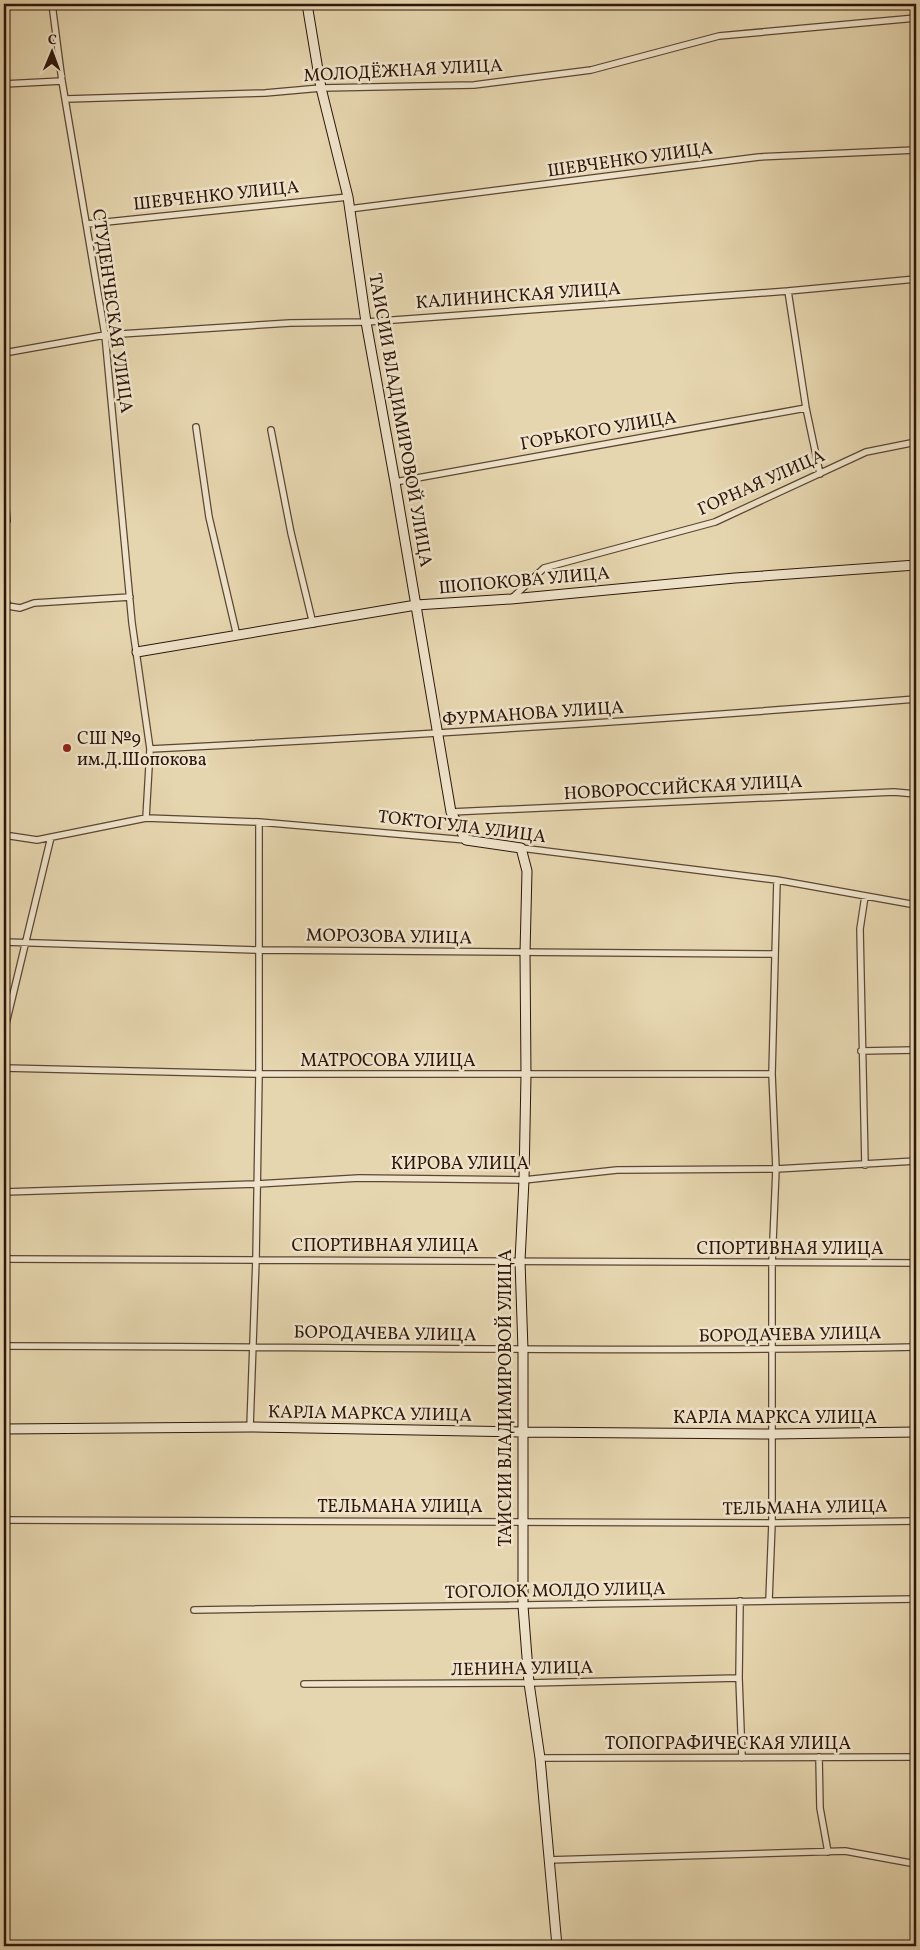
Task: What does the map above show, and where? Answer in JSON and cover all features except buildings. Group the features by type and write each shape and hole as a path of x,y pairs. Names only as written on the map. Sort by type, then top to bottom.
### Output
{"street":[{"name":"СТУДЕНЧЕСКАЯ УЛИЦА","path":"52,4 62,81 105,335 132,623 137,652"},
{"name":"ТАИСИИ ВЛАДИМИРОВОЙ УЛИЦА","path":"307,4 321,88 348,197 366,322 451,812 466,840"},
{"path":"915,4 916,11"},
{"name":"МОЛОДЁЖНАЯ УЛИЦА","path":"66,98 265,92 321,88 474,85 592,70 719,36 916,18"},
{"path":"4,84 62,81"},
{"name":"ШЕВЧЕНКО УЛИЦА","path":"349,209 759,157 916,150"},
{"name":"ШЕВЧЕНКО УЛИЦА","path":"87,224 348,197"},
{"name":"КАЛИНИНСКАЯ УЛИЦА","path":"4,353 105,335 280,324 366,322 916,279"},
{"path":"788,290 806,408 820,474"},
{"name":"ГОРЬКОГО УЛИЦА","path":"395,482 806,408"},
{"path":"196,428 210,517 237,636"},
{"path":"271,430 291,533 313,624"},
{"name":"ГОРНАЯ УЛИЦА","path":"511,599 544,568 715,522 866,452 916,442"},
{"path":"4,484 7,521 4,526"},
{"name":"ШОПОКОВА УЛИЦА","path":"137,652 313,624 416,605 511,599 735,578 916,566"},
{"path":"4,596 8,606 20,608 34,603 130,598"},
{"path":"137,652 150,749 146,818"},
{"name":"ФУРМАНОВА УЛИЦА","path":"150,749 438,734 916,700"},
{"name":"НОВОРОССИЙСКАЯ УЛИЦА","path":"451,812 894,792 916,794"},
{"name":"ТОКТОГУЛА УЛИЦА","path":"4,835 37,840 146,818 259,822 466,840 777,880 916,905"},
{"path":"250,1427 256,1260 259,1074 259,822"},
{"path":"4,1032 51,837"},
{"name":"ТАИСИИ ВЛАДИМИРОВОЙ УЛИЦА","path":"521,848 527,871 524,953 526,1075 520,1261 523,1606 529,1683 540,1758 557,1946"},
{"path":"769,1600 772,1523 772,1264 776,1169 772,1074 777,880"},
{"path":"865,896 860,929 861,1051 865,1165"},
{"name":"МОРОЗОВА УЛИЦА","path":"4,942 25,941 258,950 774,954"},
{"path":"861,1051 916,1050"},
{"name":"МАТРОСОВА УЛИЦА","path":"4,1068 259,1074 772,1074"},
{"name":"КИРОВА УЛИЦА","path":"4,1192 257,1184 359,1178 524,1180 616,1170 776,1169 916,1161"},
{"name":"СПОРТИВНАЯ УЛИЦА","path":"4,1259 772,1264 916,1263"},
{"name":"БОРОДАЧЕВА УЛИЦА","path":"4,1346 253,1346 522,1350 773,1350 916,1347"},
{"name":"КАРЛА МАРКСА УЛИЦА","path":"4,1429 250,1427 772,1434 916,1432"},
{"name":"ТЕЛЬМАНА УЛИЦА","path":"4,1520 772,1523 916,1521"},
{"name":"ТОГОЛОК МОЛДО УЛИЦА","path":"194,1610 916,1599"},
{"path":"740,1601 739,1678 742,1758"},
{"name":"ЛЕНИНА УЛИЦА","path":"304,1684 529,1683 739,1678"},
{"name":"ТОПОГРАФИЧЕСКАЯ УЛИЦА","path":"540,1758 916,1757"},
{"path":"819,1758 820,1808 828,1852"},
{"path":"548,1860 845,1852 916,1864"}],"place":[{"name":"СШ №9 им.Д.Шопокова","path":"67,748"}]}
